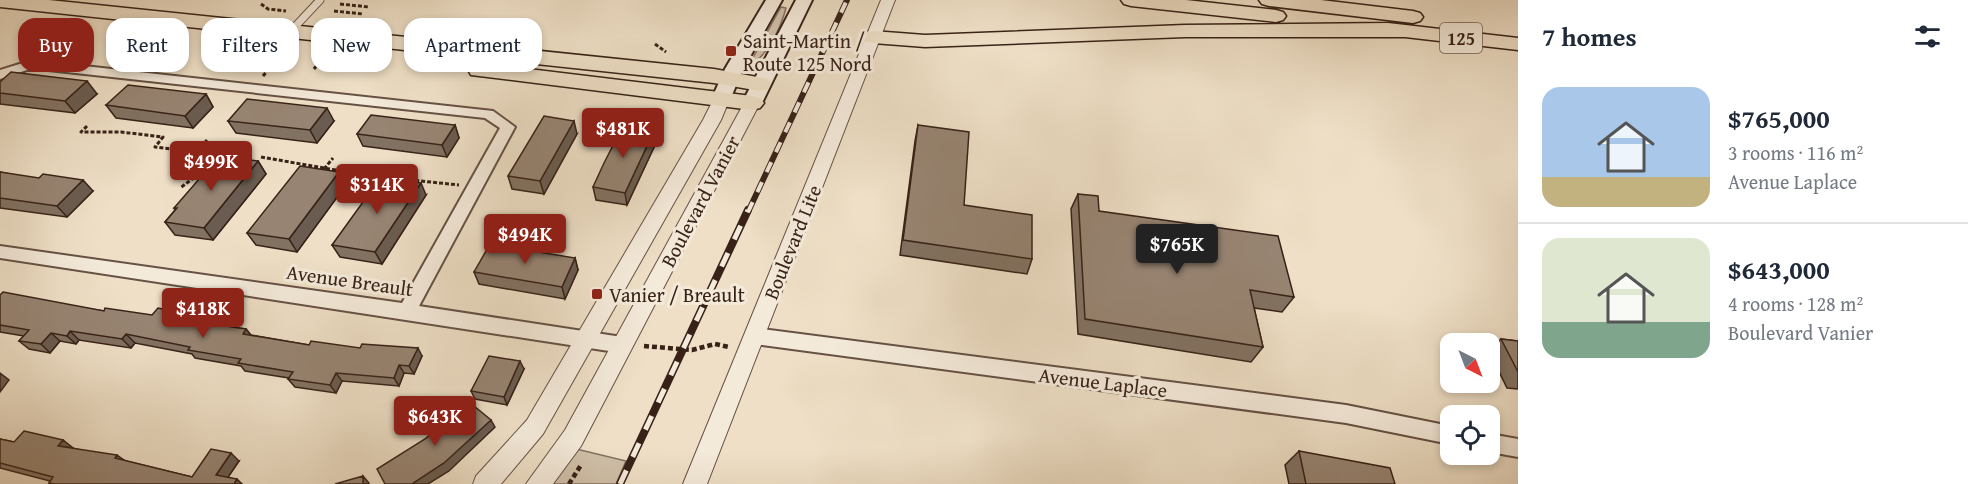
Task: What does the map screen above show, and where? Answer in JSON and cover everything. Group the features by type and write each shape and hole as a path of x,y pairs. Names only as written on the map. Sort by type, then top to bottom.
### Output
{"highway":[{"name":"125","path":"1131,0 1518,44"},
{"name":"125","path":"1269,0 1518,28"},
{"path":"1321,0 1353,10"},
{"path":"0,1 245,18"},
{"path":"0,18 201,48"},
{"path":"299,23 756,93"},
{"path":"873,37 924,41 1185,31 1405,31"},
{"path":"299,61 726,88"}],"main road":[{"path":"726,88 774,0"},
{"path":"756,93 804,0"}],"street":[{"name":"Boulevard Lite","path":"695,484 888,0"},
{"path":"0,75 26,66 48,66 488,114 508,127 407,311"},
{"name":"Boulevard Vanier","path":"485,484 535,427 712,120 726,88"},
{"name":"Boulevard Vanier","path":"538,484 573,438 633,346 756,93"},
{"name":"Avenue Breault","path":"0,252 633,346"},
{"name":"Avenue Laplace","path":"755,336 1346,414 1440,433"},
{"path":"1500,445 1518,448"}],"lane":[{"path":"293,18 320,0"}],"path":[{"path":"261,4 283,18"},
{"path":"340,4 369,7"},
{"path":"334,11 363,14"},
{"path":"655,44 666,52"},
{"path":"260,79 268,72"},
{"path":"87,126 81,132 121,132 163,137 155,147 213,154 195,177 180,189"},
{"path":"198,152 207,140"},
{"path":"261,157 324,169 475,187"},
{"path":"324,169 333,158"},
{"path":"633,346 692,350 704,345 723,345"}],"shaded area":[{"path":"781,7 786,8 772,41 762,56 749,65"},
{"path":"568,447 626,461 616,484 538,484"}],"building":[{"path":"11,72 87,81 65,101 0,93 0,82"},
{"path":"128,85 206,94 185,116 106,105"},
{"path":"247,99 327,108 310,130 228,121"},
{"path":"371,115 455,125 442,145 357,134"},
{"path":"544,116 574,121 540,181 508,176"},
{"path":"918,125 969,132 964,205 1032,215 1032,259 903,240"},
{"path":"623,126 654,131 625,193 593,187 604,163"},
{"path":"219,156 258,161 204,228 165,222 177,208 174,208"},
{"path":"300,166 339,172 289,239 247,233"},
{"path":"0,172 39,178 43,174 83,180 57,206 0,198"},
{"path":"381,177 421,183 375,252 332,245"},
{"path":"1078,194 1098,196 1099,211 1278,236 1294,297 1250,290 1263,347 1085,319"},
{"path":"490,244 575,258 562,287 474,272"},
{"path":"3,292 104,311 105,308 152,315 158,308 197,316 192,321 246,329 243,334 309,345 311,341 360,348 362,344 418,348 409,366 399,365 394,378 336,373 330,385 288,379 293,372 238,363 241,359 188,350 190,347 126,334 122,339 70,331 67,336 51,333 41,344 19,341 29,330 0,325 0,295"},
{"path":"1501,339 1518,341 1518,372"},
{"path":"489,356 520,361 504,397 471,391"},
{"path":"468,401 491,420 444,463 412,484 385,484 377,469 425,439"},
{"path":"24,431 63,440 58,446 117,455 115,458 192,477 211,449 231,453 216,475 237,479 234,484 49,483 53,477 0,463 0,439 14,442"},
{"path":"1299,451 1390,468 1395,484 1306,484"},
{"path":"363,476 363,484 335,484"}],"railway":[{"path":"748,212 847,0"},
{"path":"620,484 748,210"}],"place":[{"name":"Saint-Martin / Route 125 Nord","path":"731,51"},
{"name":"Vanier / Breault","path":"597,294"}]}
